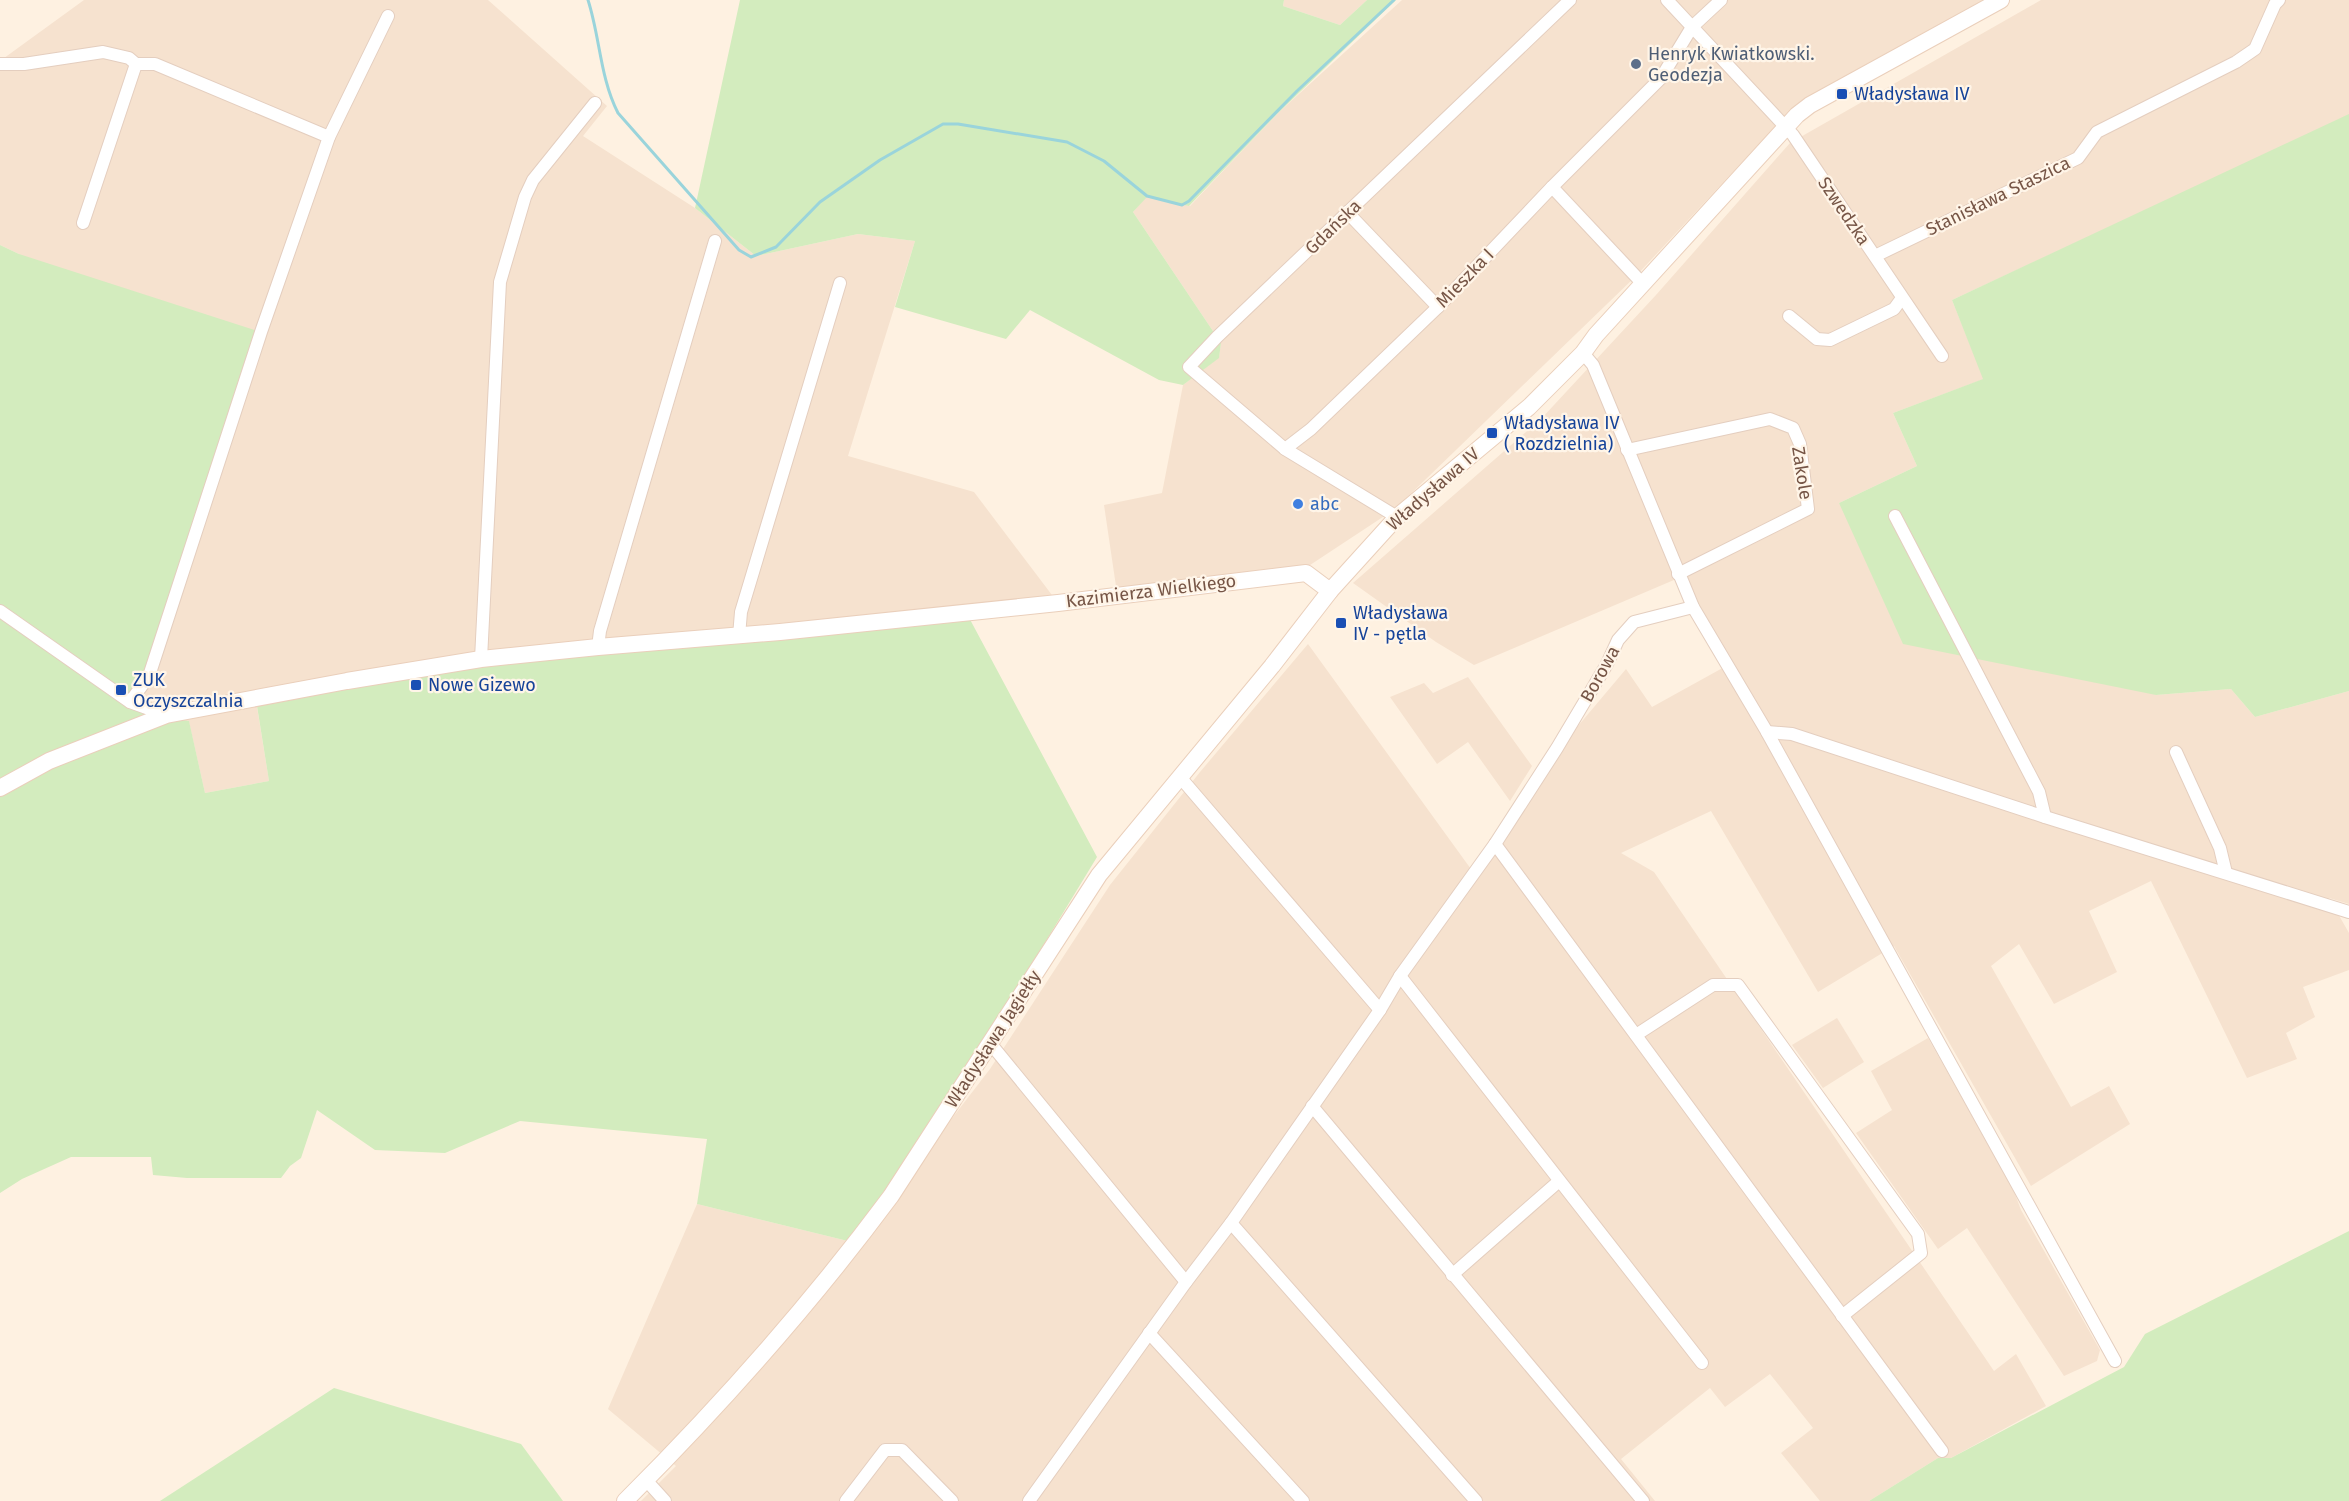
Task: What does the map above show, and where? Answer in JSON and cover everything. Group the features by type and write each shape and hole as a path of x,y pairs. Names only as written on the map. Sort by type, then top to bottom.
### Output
{"street":[{"name":"Gdańska","path":"1285,449 1189,367 1347,212 1570,0"},
{"name":"Szwedzka","path":"1667,0 1793,135 1942,356"},
{"name":"Mieszka I","path":"1285,449 1311,429 1438,307 1552,187 1661,78 1692,27 1721,0"},
{"name":"Władysława IV","path":"1330,591 1397,517 1528,407 1583,353 1784,127 1810,105 2001,0"},
{"name":"Stanisława Staszica","path":"1875,256 2078,158 2097,132 2236,62 2254,49 2279,0"},
{"path":"130,702 149,676 261,332 329,137 388,16"},
{"path":"0,64 24,64 103,52 129,58 136,64 154,64 329,137"},
{"path":"83,223 136,64"},
{"path":"481,659 500,282 525,197 533,180 595,103"},
{"path":"1552,187 1643,284"},
{"path":"1347,212 1438,307"},
{"path":"597,647 603,620 716,241"},
{"path":"739,636 741,612 840,283"},
{"path":"1789,316 1817,339 1830,340 1894,309 1902,298"},
{"path":"1583,353 1593,365 1693,607 1767,732 2115,1361"},
{"name":"Zakole","path":"1627,450 1770,419 1793,428 1800,444 1808,509 1678,574"},
{"path":"1285,449 1397,517"},
{"path":"1895,516 2039,792 2045,817"},
{"name":"Kazimierza Wielkiego","path":"0,789 49,761 166,715 481,659 739,636 1306,573 1330,591"},
{"name":"Władysława Jagiełły","path":"625,1501 730,1392 856,1243 891,1196 1099,874 1330,591"},
{"name":"Borowa","path":"1029,1501 1231,1223 1380,1010 1400,976 1495,844 1557,748 1607,664 1618,640 1634,622 1693,607"},
{"path":"0,611 130,702 166,715"},
{"path":"1767,732 1792,734 2045,817 2349,912"},
{"path":"2176,752 2220,848 2226,873"},
{"path":"1180,777 1380,1010"},
{"path":"1495,844 1942,1451"},
{"path":"1400,976 1558,1182 1702,1364"},
{"path":"1636,1035 1713,985 1738,985 1765,1021 1918,1234 1922,1253 1842,1316"},
{"path":"990,1043 1186,1282"},
{"path":"1312,1106 1642,1501"},
{"path":"1452,1275 1558,1182"},
{"path":"1231,1223 1476,1501"},
{"path":"1149,1334 1303,1501"},
{"path":"846,1501 885,1450 902,1450 952,1501"},
{"path":"646,1480 665,1501"}],"shaded area":[{"path":"84,0 488,0 607,106 583,136 695,208 756,256 858,234 915,241 848,456 974,492 1058,603 257,707 269,781 205,793 189,722 154,717 136,702 19,254 0,245 0,61"},
{"path":"1284,0 1367,0 1340,25 1283,6"},
{"path":"1402,0 1997,0 1808,101 1757,146 1636,276 1395,509 1304,569 1117,593 1104,505 1162,493 1183,385 1219,357 1221,343 1133,212 1147,196 1190,206 1278,113"},
{"path":"2041,0 2349,0 2349,116 1952,300 1984,379 1893,413 1917,466 1839,503 2156,695 2231,689 2255,717 2349,691 2349,904 2329,898 2349,933 2349,970 2303,987 2315,1017 2286,1033 2297,1059 2247,1078 2151,881 2089,911 2117,972 2054,1004 2019,944 1991,966 2071,1107 2109,1086 2130,1124 2031,1186 1894,946 1818,992 1711,811 1621,853 1654,872 1994,1371 2016,1354 2046,1406 1951,1458 1938,1458 1869,1501 1820,1501 1781,1453 1813,1428 1770,1374 1725,1407 1710,1388 1621,1459 1655,1501 641,1501 676,1466 608,1409 697,1204 856,1243 990,1069 1110,885 1200,772 1308,644 1476,876 1548,767 1578,726 1626,669 1652,707 1728,665 1681,577 1474,665 1436,642 1353,583 1541,419 1656,295 1790,143"},
{"path":"1468,677 1532,766 1510,801 1468,742 1437,764 1390,697 1424,683 1433,693"},
{"path":"1837,1018 1864,1062 1823,1088 1792,1045"},
{"path":"1928,1038 2012,1186 2021,1210 2100,1350 2097,1361 2064,1376 1967,1228 1938,1249 1856,1133 1892,1110 1871,1071"}],"green space":[{"path":"740,0 1284,0 1283,6 1340,25 1367,0 1396,0 1278,113 1189,206 1147,197 1133,212 1221,343 1219,358 1183,385 1159,380 1030,310 1006,339 895,307 915,241 858,234 756,256 695,208"},
{"path":"2349,114 2349,691 2255,717 2231,689 2156,695 1903,644 1839,503 1917,466 1893,413 1983,379 1952,300"},
{"path":"0,245 19,254 261,332 136,701 154,717 189,721 205,793 269,781 257,706 481,659 966,612 1097,857 891,1196 856,1243 697,1204 707,1139 520,1121 445,1153 375,1150 317,1110 301,1158 290,1166 281,1178 187,1178 153,1175 151,1157 71,1157 22,1179 0,1193"},
{"path":"2349,1231 2349,1501 1869,1501 1938,1458 1951,1458 2124,1367 2145,1334"},
{"path":"334,1388 521,1444 563,1501 160,1501"}],"waterway":[{"path":"588,0 607,86 618,113 739,250 751,257 776,247 820,202 880,160 943,124 958,124 1067,142 1104,161 1147,196 1182,205 1189,201 1297,91 1394,0"}],"place":[{"name":"Henryk Kwiatkowski. Geodezja","path":"1636,64"},
{"name":"Władysława IV","path":"1842,94"},
{"name":"Władysława IV ( Rozdzielnia)","path":"1492,433"},
{"name":"abc","path":"1298,504"},
{"name":"Władysława IV - pętla","path":"1341,623"},
{"name":"Nowe Gizewo","path":"416,685"},
{"name":"ZUK Oczyszczalnia","path":"121,690"}]}
